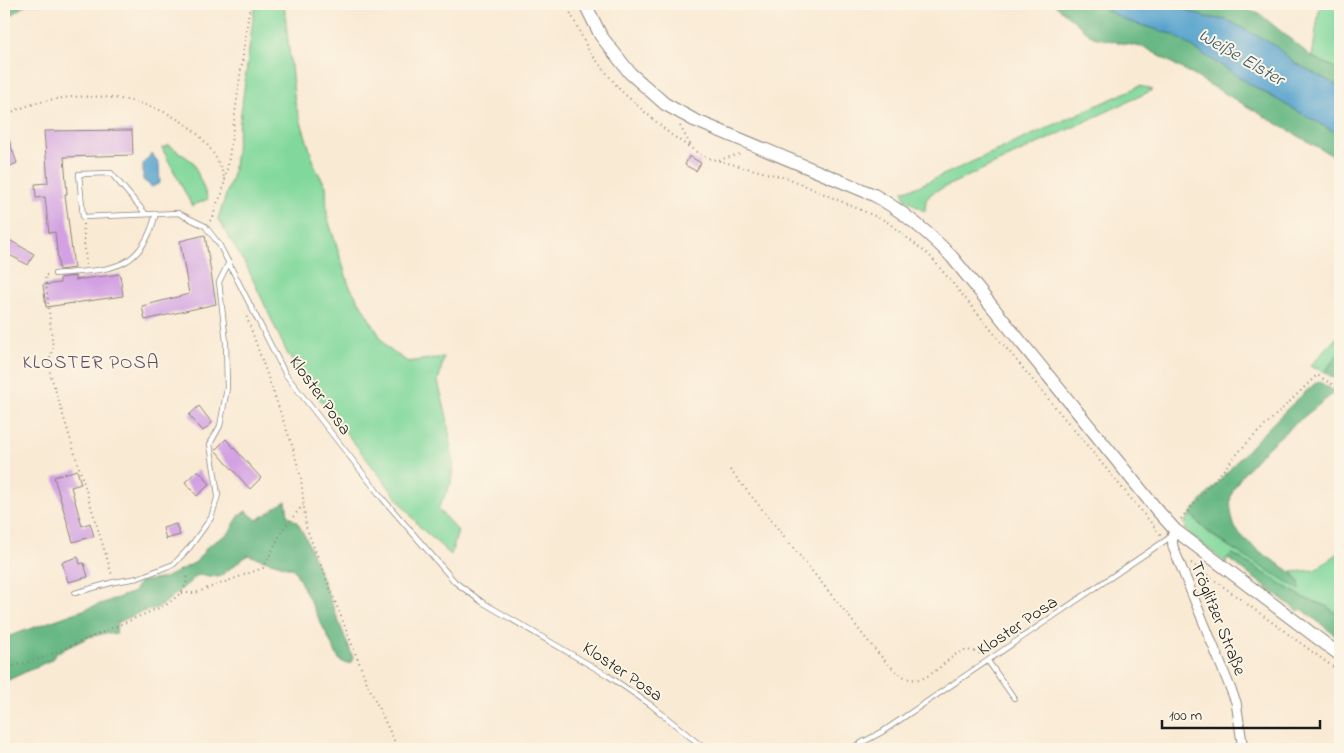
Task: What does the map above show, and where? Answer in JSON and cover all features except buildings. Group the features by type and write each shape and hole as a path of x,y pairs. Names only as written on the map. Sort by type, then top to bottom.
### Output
{"street":[{"path":"585,4 602,36 630,74 675,109 694,120 874,195 898,209 928,232 952,257 1171,536 1340,656"},
{"name":"Tröglitzer Straße","path":"1171,536 1179,562 1236,702 1243,749"}],"lane":[{"path":"144,213 111,173 79,174 83,217 178,212 205,226"},
{"path":"55,274 121,266 133,258 149,237 156,213"},
{"name":"Kloster Posa","path":"205,226 219,244 229,262 286,376 383,498 454,582 482,602 606,675 651,705 705,749"},
{"path":"75,593 114,582 133,579 167,567 180,559 211,518 216,507 216,478 210,444 220,426 225,410 226,342 219,282 229,262"},
{"name":"Kloster Posa","path":"850,749 882,732 1171,536"},
{"path":"988,661 1014,698"}],"path":[{"path":"205,226 214,216 215,207 222,194 225,181 233,138 250,4"},
{"path":"566,4 589,51 621,91 670,134 704,156 790,179 886,221 930,256 1051,400 1117,484 1171,536 1179,520 1245,445 1286,403 1317,375 1340,389"},
{"path":"4,116 32,105 83,96 150,106 169,113 193,128 210,146 222,167 225,181"},
{"path":"675,109 681,130 692,149"},
{"path":"716,160 743,154 754,145"},
{"path":"83,217 86,271"},
{"path":"46,283 53,348 48,366 114,582"},
{"path":"245,295 245,315 293,448 301,478 306,527 341,621 398,749"},
{"path":"730,470 861,632 902,676 918,680 926,677 960,652 968,649 974,650 988,661"},
{"path":"182,593 195,593 263,568 283,529 303,505"},
{"path":"4,669 42,658 166,605 182,593 188,583 187,574 180,559"},
{"path":"1187,560 1340,672"},
{"path":"4,657 10,668"}],"green space":[{"path":"4,4 26,4 4,22"},
{"path":"255,4 284,4 295,103 316,169 326,186 327,216 349,285 387,348 408,362 444,357 438,382 447,417 453,465 451,483 438,509 458,531 451,555 420,527 311,388 288,355 248,269 218,219 233,174"},
{"path":"1054,4 1095,4 1127,21 1172,34 1253,86 1340,135 1340,160 1146,48 1093,37"},
{"path":"1171,4 1236,4 1260,14 1312,57 1340,70 1340,87 1295,63 1274,45 1227,20 1204,17"},
{"path":"1320,4 1340,4 1340,70 1312,57"},
{"path":"1140,86 1153,90 932,193 926,200 925,212 905,199 903,190 914,188"},
{"path":"169,145 193,162 208,199 192,206 162,148"},
{"path":"1340,334 1340,351 1325,372 1310,366"},
{"path":"1340,351 1340,383 1325,372"},
{"path":"1318,381 1335,392 1292,426 1261,454 1237,483 1230,499 1232,518 1236,529 1264,554 1291,572 1297,580 1300,590 1224,543 1198,522 1191,513 1268,428"},
{"path":"286,501 288,516 297,522 306,538 353,658 350,664 340,661 294,569 248,555 219,577 198,575 160,607 138,613 117,623 116,634 106,633 89,637 58,652 51,660 4,682 4,638 134,592 139,582 165,578 196,562 208,546 229,533 239,516 246,511 257,520"},
{"path":"1191,513 1209,533 1224,543 1300,583 1292,572 1315,570 1340,552 1340,616 1326,606 1304,598 1233,554 1227,558 1226,563 1186,531 1185,522"},
{"path":"1233,554 1304,598 1326,606 1340,616 1340,639 1302,609 1298,611 1227,558"}],"water":[{"name":"Weiße Elster","path":"1095,4 1171,4 1204,17 1227,20 1274,45 1295,63 1340,87 1340,135 1253,86 1172,34 1127,21"},
{"path":"152,153 159,165 160,183 152,187 143,180 143,164"}],"district":[{"name":"KLOSTER POSA","path":"91,361"}]}
